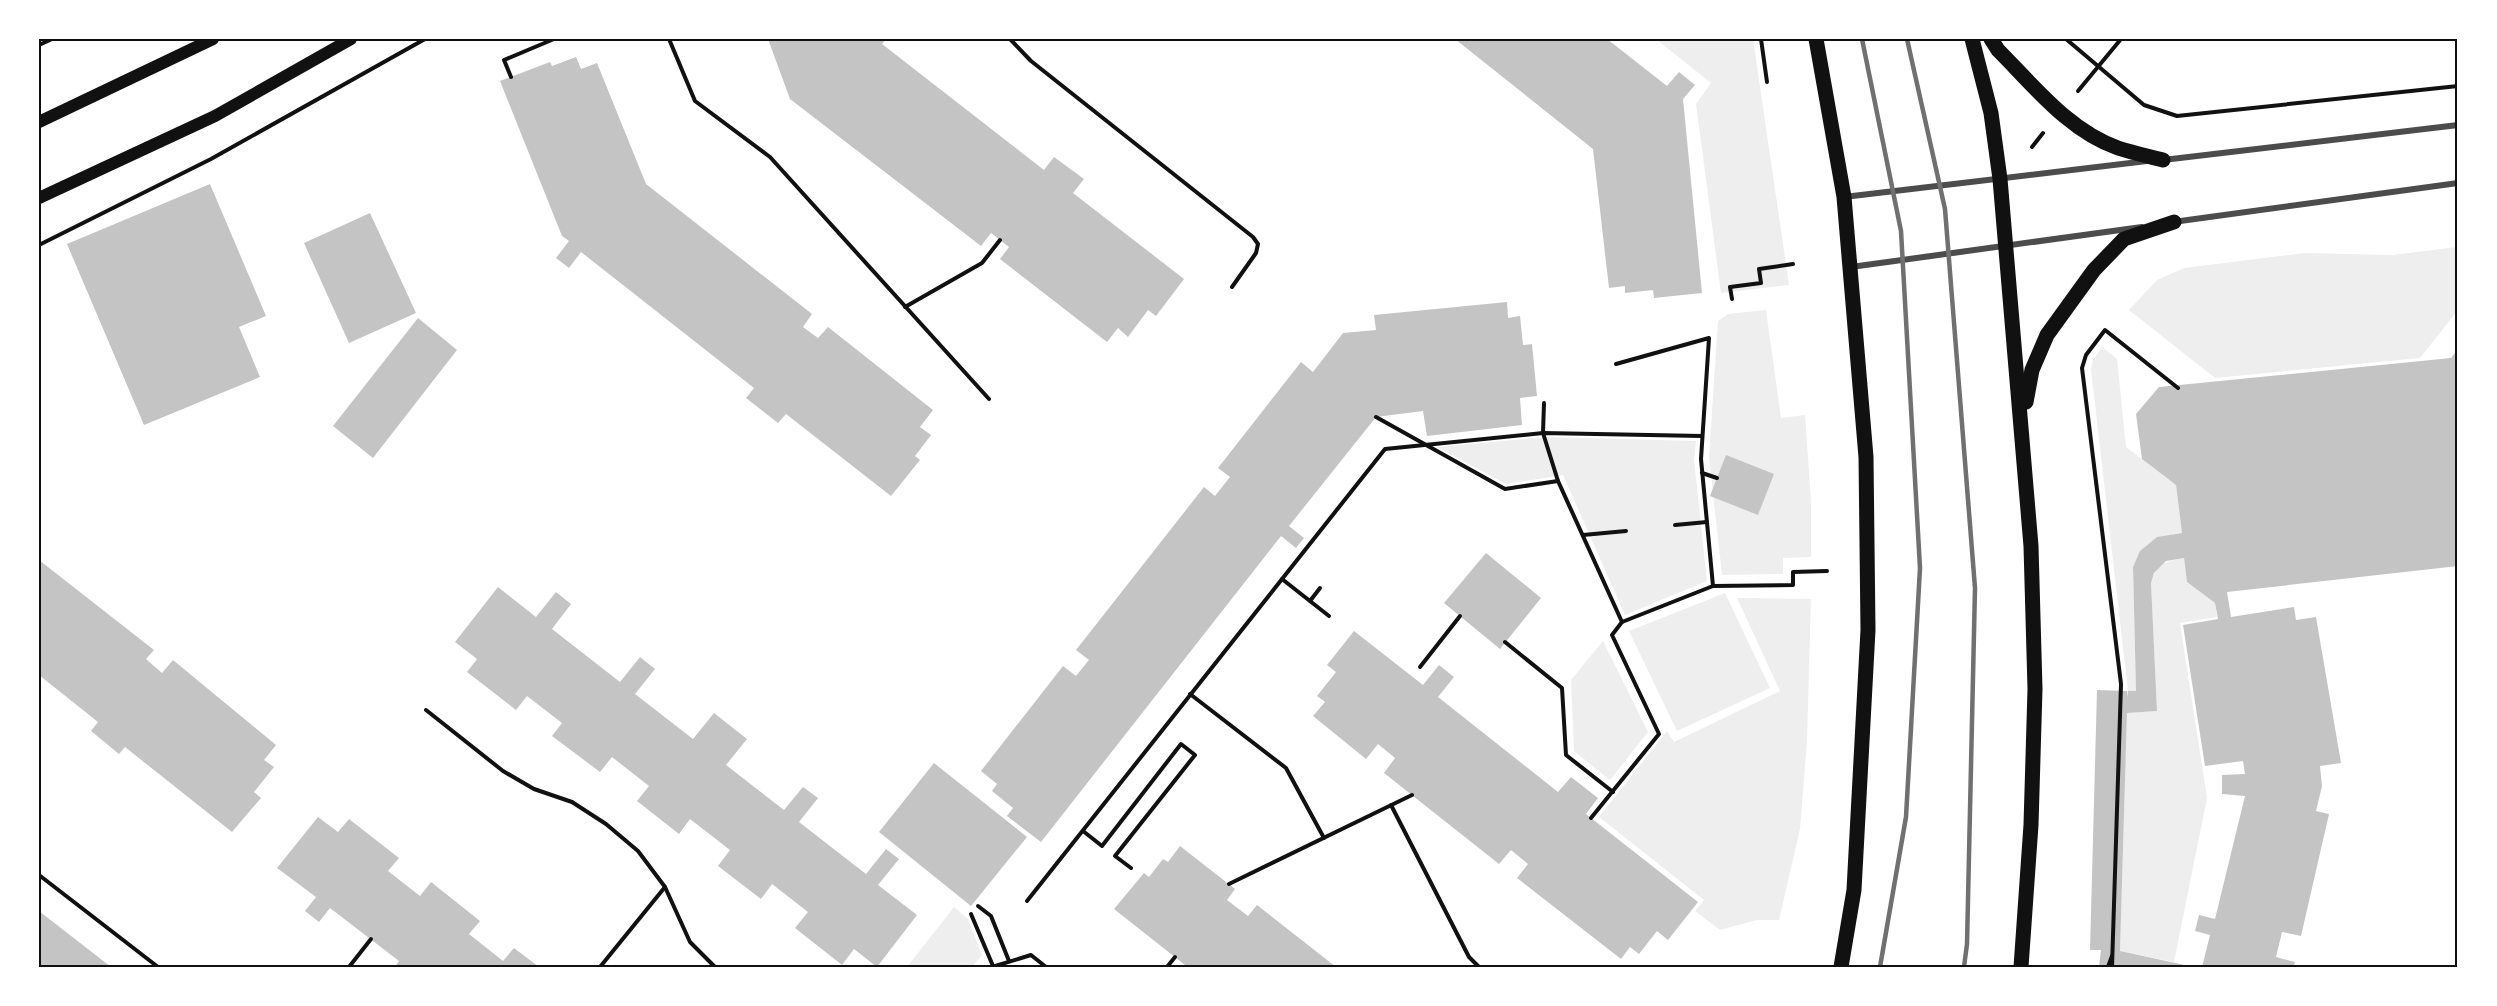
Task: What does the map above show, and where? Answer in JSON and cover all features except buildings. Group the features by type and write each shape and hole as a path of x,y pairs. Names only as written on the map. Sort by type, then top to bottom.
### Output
{"main road":[{"path":"39,122 213,39"},
{"path":"39,198 215,116 351,39"},
{"path":"1816,39 1844,197 1866,457 1869,630 1854,890 1841,967"},
{"path":"1972,39 1991,112 2000,179 2023,422 2031,546 2036,689 2031,825 2021,967"},
{"path":"1991,39 1998,50 2060,112 2079,127 2117,147 2163,160"},
{"path":"2023,422 2032,370 2047,335 2088,278 2124,239 2174,222"}],"street":[{"path":"1844,197 2458,124"},
{"path":"1851,267 2458,183"}],"path":[{"path":"39,45 52,39"},
{"path":"39,245 211,159 425,39"},
{"path":"511,77 504,60 554,39"},
{"path":"669,39 695,101 770,158 989,399"},
{"path":"1010,39 1031,61 1253,237 1258,244 1257,253 1232,287"},
{"path":"1761,39 1767,82"},
{"path":"2066,39 2144,105 2177,116 2458,86"},
{"path":"2078,91 2121,39"},
{"path":"2032,147 2048,126"},
{"path":"905,307 982,263 1000,240"},
{"path":"1732,300 1730,287 1761,283 1759,269 1793,264"},
{"path":"2110,967 2114,952 2121,684 2082,368 2085,355 2105,330 2178,388"},
{"path":"1616,364 1709,338 1702,436 1702,473 1713,586"},
{"path":"1544,403 1542,433 1558,481 1622,622"},
{"path":"1376,417 1505,489 1558,481"},
{"path":"1027,901 1385,449 1542,433 1702,436"},
{"path":"1702,473 1717,478"},
{"path":"1675,525 1707,522"},
{"path":"1583,535 1626,531"},
{"path":"1592,818 1659,734 1612,635 1622,622 1713,586 1793,585 1793,572 1827,571"},
{"path":"1282,579 1329,616"},
{"path":"1310,601 1320,588"},
{"path":"1420,668 1460,616"},
{"path":"1505,642 1562,688 1566,755 1613,792"},
{"path":"1190,694 1286,768 1324,838"},
{"path":"2121,702 2127,702"},
{"path":"426,710 503,771 534,789 572,802 606,824 638,851 665,887 690,942 715,967"},
{"path":"1083,831 1102,846 1181,744 1188,749 1195,755 1115,856 1131,868"},
{"path":"1229,884 1412,795"},
{"path":"1391,805 1469,957 1479,967"},
{"path":"39,875 158,967"},
{"path":"600,967 665,887"},
{"path":"978,906 991,916 1009,961"},
{"path":"971,914 993,966 1031,955 1046,967"},
{"path":"349,967 371,939"},
{"path":"1167,967 1175,957"}],"shaded area":[{"path":"1656,39 1753,39 1789,285 1721,293 1696,104 1711,83"},
{"path":"2457,247 2458,310 2420,358 2215,378 2129,310 2157,280 2184,268 2305,253 2392,255"},
{"path":"1766,310 1781,418 1805,415 1811,501 1811,557 1783,558 1783,574 1722,575 1709,457 1718,321 1728,314"},
{"path":"2102,347 2117,359 2126,447 2176,485 2182,533 2164,536 2146,546 2133,567 2136,691 2128,691 2091,369 2093,360"},
{"path":"1544,437 1696,441 1694,460 1707,581 1625,615 1563,475 1506,484 1437,447"},
{"path":"2184,558 2187,582 2215,603 2217,617 2180,623 2207,798 2174,962 2120,951 2127,713 2157,711 2151,583 2163,564"},
{"path":"1725,593 1770,688 1677,731 1629,631"},
{"path":"1737,598 1811,599 1807,741 1800,829 1779,920 1757,920 1720,930 1695,911 1704,900 1599,817 1667,731 1674,742 1780,691"},
{"path":"1603,641 1648,732 1610,780 1574,751 1571,680"},
{"path":"954,907 968,919 982,955 972,967 907,967"}],"railway":[{"path":"1862,39 1901,231 1920,568 1906,817 1880,967"},
{"path":"1907,39 1945,209 1975,588 1967,944 1964,967"}]}
